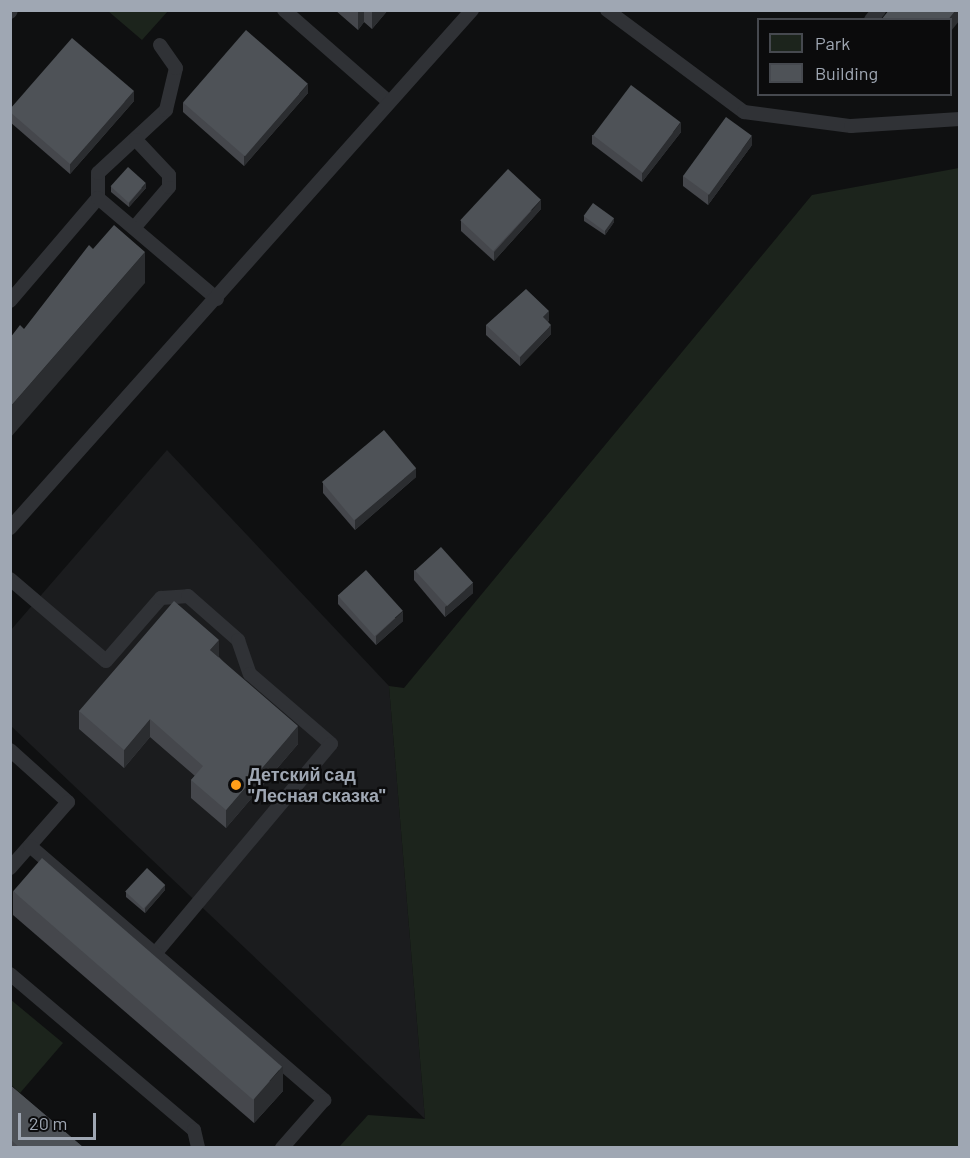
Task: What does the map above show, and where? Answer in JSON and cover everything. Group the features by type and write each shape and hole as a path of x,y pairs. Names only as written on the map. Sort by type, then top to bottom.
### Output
{"lane":[{"path":"284,10 389,102"},
{"path":"10,528 217,300 472,10"},
{"path":"607,10 744,112 851,126 960,119"},
{"path":"10,300 98,198 98,173 121,148 136,140 166,110 176,68 160,45"},
{"path":"134,228 169,187 169,175 136,140"},
{"path":"98,198 217,300"},
{"path":"10,579 106,661 161,598 188,596 238,640 250,674 331,744 154,954"},
{"path":"10,750 68,802 10,868"},
{"path":"30,846 324,1100 282,1148"},
{"path":"10,974 194,1130 198,1148"}],"shaded area":[{"name":"Детский сад \"Лесная сказка\"","path":"167,450 389,686 425,1119 11,726 10,631"}],"green space":[{"path":"108,11 168,11 142,40"},
{"path":"959,168 959,1147 339,1147 368,1115 425,1119 389,686 404,688 812,195"},
{"path":"10,999 63,1043 20,1093 11,1085"}],"building":[{"path":"889,10 956,10 950,18 883,18"},
{"path":"246,30 308,84 245,156 183,102"},
{"path":"72,38 134,91 70,164 10,112 10,109"},
{"path":"631,85 681,122 643,173 593,135"},
{"path":"726,117 752,136 709,195 683,176"},
{"path":"128,167 146,183 128,202 111,186"},
{"path":"508,169 541,200 493,251 460,220"},
{"path":"593,203 614,218 605,231 584,216"},
{"path":"114,225 145,252 10,407 10,338 20,325 24,329 89,245 93,249"},
{"path":"526,289 549,311 543,317 551,325 520,357 486,325"},
{"path":"384,430 416,468 354,520 322,482"},
{"path":"441,547 473,583 447,606 415,570"},
{"path":"366,570 403,611 375,636 338,595"},
{"path":"174,601 219,640 210,650 298,726 226,810 191,780 203,766 150,719 124,750 79,711"},
{"path":"42,858 282,1067 253,1100 13,891"},
{"path":"147,868 165,885 143,908 125,891"},
{"path":"10,1085 84,1148 20,1148 10,1139"}],"place":[{"name":"Детский сад \"Лесная сказка\"","path":"236,785"}]}
